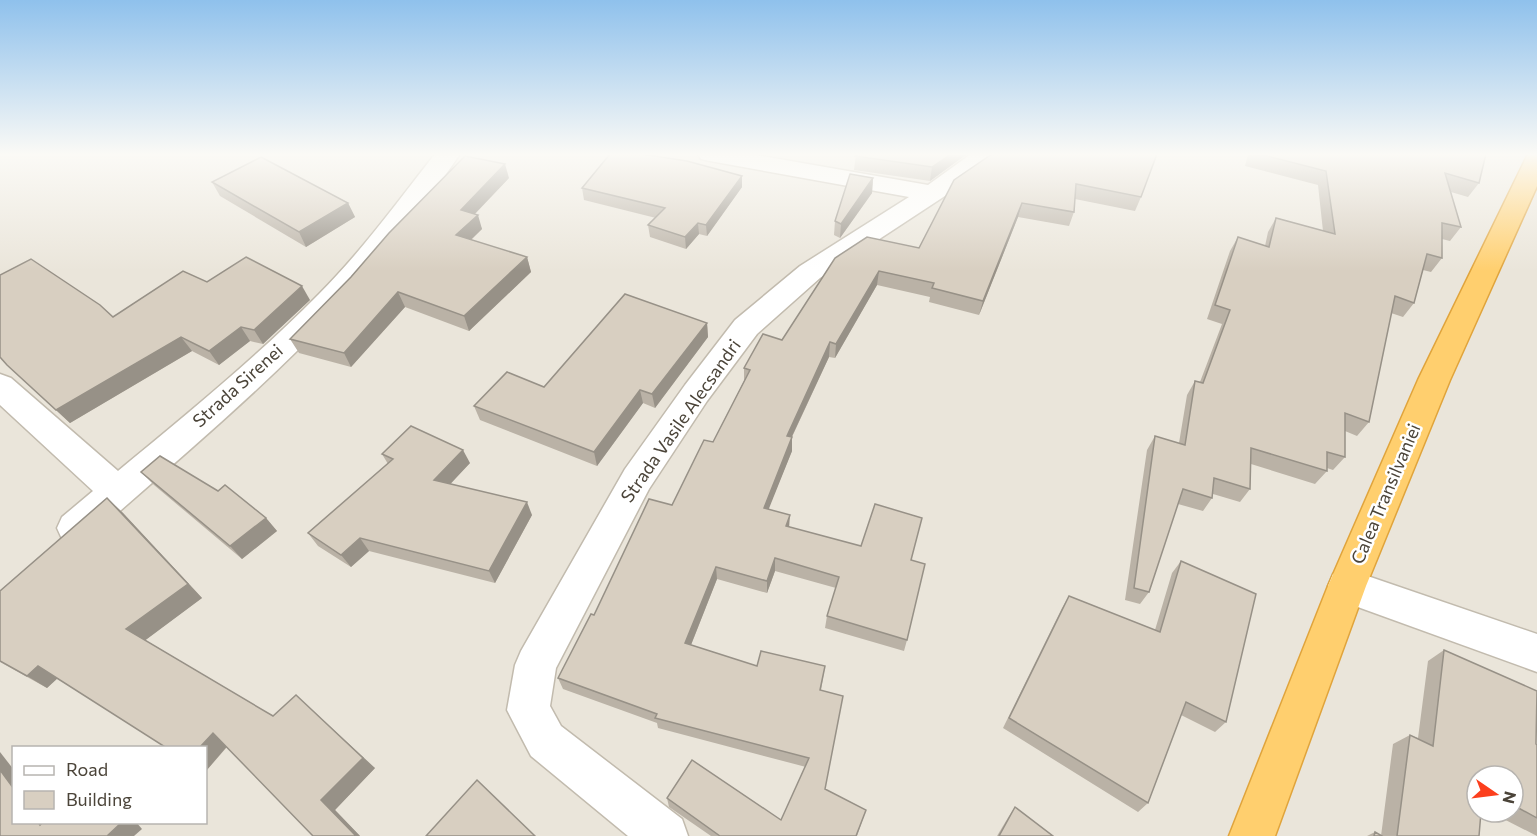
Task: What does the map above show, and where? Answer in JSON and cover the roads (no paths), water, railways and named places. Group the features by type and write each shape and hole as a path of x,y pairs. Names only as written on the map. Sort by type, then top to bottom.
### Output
{"highway":[{"name":"Calea Transilvaniei","path":"1252,836 1347,586 1434,380 1521,193"}],"street":[{"name":"Strada Sirenei","path":"54,546 276,353 330,300 368,257 418,193"},
{"name":"Strada Vasile Alecsandri","path":"665,836 546,741 528,710 536,665 637,479 696,393 746,327 810,272 930,193"},
{"path":"0,386 117,493"},
{"path":"1347,586 1537,653"}]}
